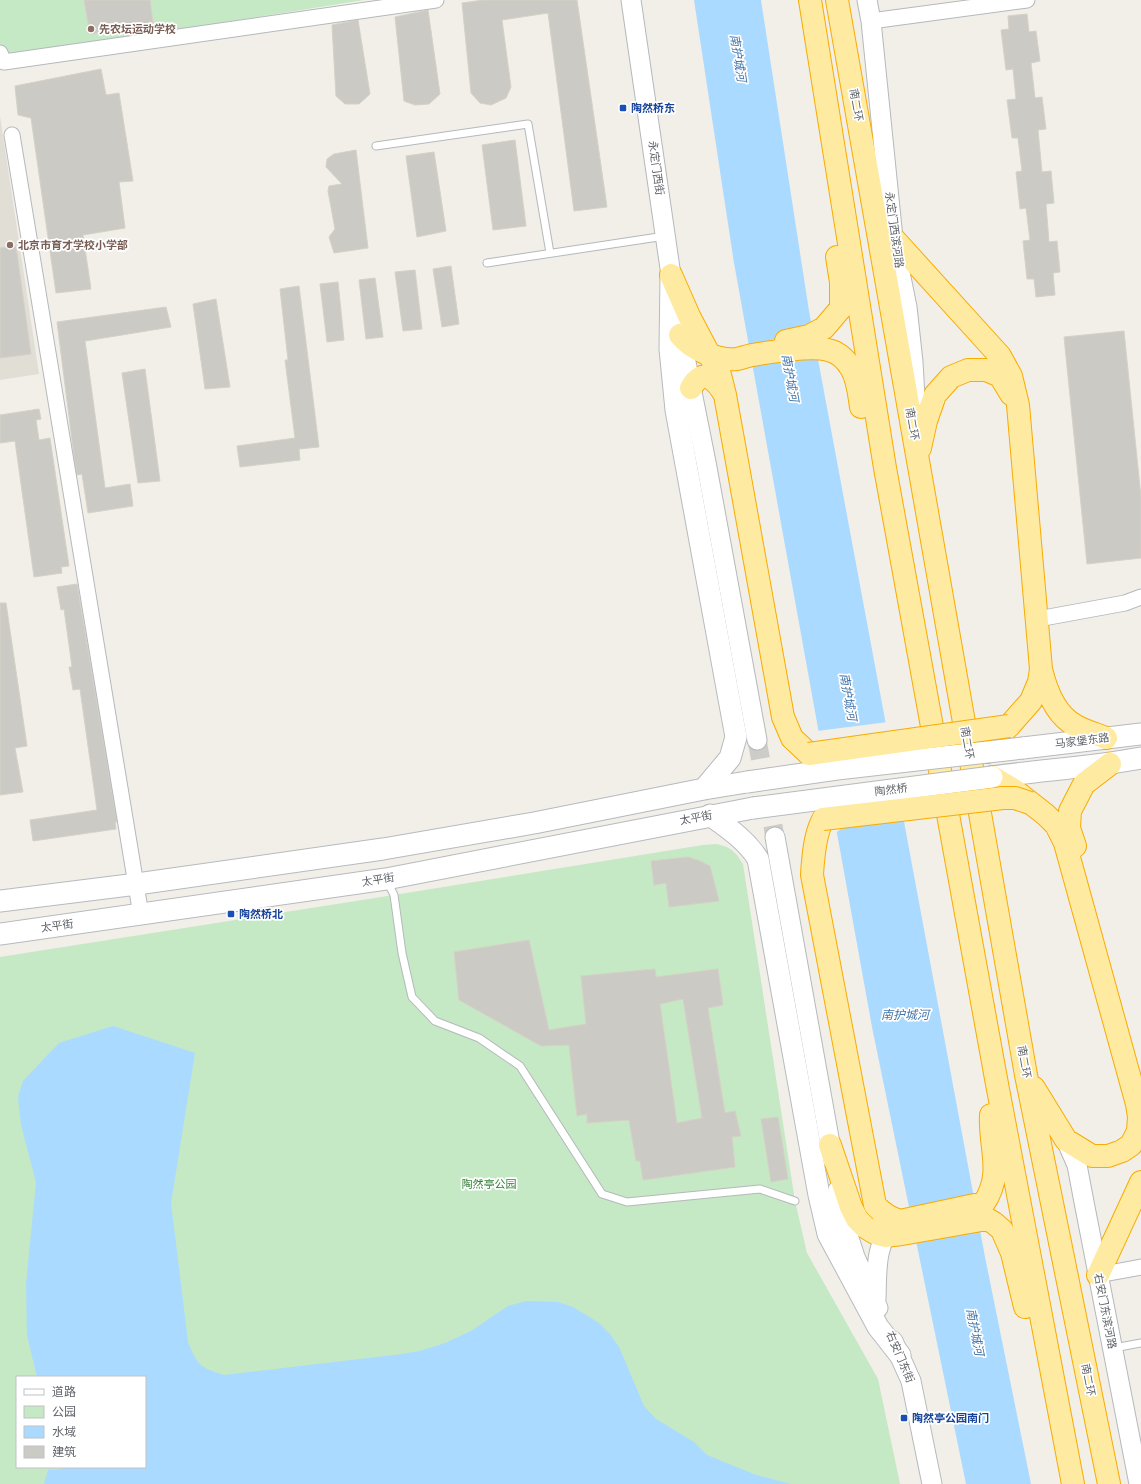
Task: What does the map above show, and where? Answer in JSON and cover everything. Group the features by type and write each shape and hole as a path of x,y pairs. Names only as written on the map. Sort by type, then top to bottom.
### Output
{"highway":[{"path":"810,0 885,468 997,1084 1073,1484"},
{"name":"南二环","path":"837,0 1026,1075 1109,1484"},
{"path":"725,395 727,378 738,355 751,348 809,336 824,328 841,308 841,282 831,219 839,181"},
{"path":"893,238 1000,356 1011,376 1018,405 1038,618 1041,669 1044,683 1056,709 1075,726 1106,738"},
{"path":"671,275 688,332 708,354 720,375 725,395 783,717 792,738 809,754 837,769"},
{"path":"688,332 722,346 738,355"},
{"path":"708,354 738,355 811,348 828,350 838,354 852,370 856,379 867,436 885,468"},
{"path":"918,460 926,421 935,395 951,377 968,370 986,370 1000,376 1018,405"},
{"path":"691,388 694,382 704,377 711,378 718,384 725,395"},
{"path":"988,752 999,736 1030,701 1038,682 1041,669"},
{"path":"809,754 1009,726"},
{"path":"1110,764 1084,784 1070,811 1069,828 1141,1078"},
{"path":"992,778 1014,790 1056,825 1065,843 1137,1104 1139,1117 1138,1131 1131,1145 1122,1151 1108,1156 1092,1156 1066,1140 1026,1075"},
{"path":"859,794 829,811 823,820 813,850 812,875 875,1205 882,1213 894,1219 896,1230"},
{"path":"823,820 1003,798 1015,798 1030,803"},
{"path":"985,1211 995,1176 990,1121 991,1103 997,1084"},
{"path":"830,1145 851,1207 857,1219 865,1227 875,1233 985,1211"},
{"path":"1098,1275 1141,1182"},
{"path":"985,1211 994,1223 1002,1230 1012,1253 1026,1313 1047,1347"}],"main road":[{"path":"671,275 670,348 676,410 736,737 730,758 704,789"},
{"name":"马家堡东路","path":"988,752 1141,734"},
{"path":"0,901 137,884 390,848 534,823 704,789 747,782 837,769 988,752"},
{"path":"1110,764 1141,758"},
{"name":"陶然桥","path":"753,808 1029,772 1110,764"},
{"name":"太平街","path":"0,934 386,879 710,815 753,808"},
{"path":"710,815 732,830 751,848 758,859 819,1195 828,1234 878,1327 900,1354"}],"street":[{"path":"0,53 4,62 436,0"},
{"name":"永定门西街","path":"631,0 671,275"},
{"name":"永定门西滨河路","path":"867,0 871,20 893,238 906,307 913,362 918,460"},
{"path":"871,20 1027,0"},
{"path":"12,135 141,915"},
{"path":"688,332 691,388 757,740"},
{"path":"1038,618 1126,603 1141,597"},
{"name":"右安门东街","path":"775,837 846,1229 858,1262 912,1381 932,1484"},
{"name":"右安门东滨河路","path":"1066,1140 1077,1165 1139,1484"},
{"path":"876,1303 879,1252 896,1230"},
{"path":"1098,1275 1141,1267"}],"lane":[{"path":"376,146 528,124 550,253"},
{"path":"488,262 665,236"},
{"path":"386,879 394,895 402,953 412,997 435,1021 479,1038 520,1066 602,1194 627,1202 760,1190 795,1201"},
{"path":"1112,1349 1141,1343"}],"shaded area":[{"name":"北京市育才学校小学部","path":"0,116 39,374 0,380"}],"green space":[{"name":"先农坛运动学校","path":"0,0 364,0 0,58"},
{"name":"陶然亭公园","path":"716,844 729,848 738,856 743,864 795,1201 807,1253 878,1379 900,1484 0,1484 0,957 703,845"}],"water":[{"name":"南护城河","path":"694,0 761,0 809,311 985,1257 1031,1484 966,1484 872,1027 734,263"},
{"path":"113,1026 195,1053 171,1203 188,1342 197,1361 204,1367 224,1375 420,1351 445,1343 471,1331 508,1306 526,1301 558,1302 573,1307 599,1323 610,1334 619,1347 644,1406 656,1419 694,1442 707,1455 756,1475 791,1484 44,1484 48,1470 62,1468 146,1468 146,1376 37,1376 27,1335 26,1284 36,1182 21,1125 18,1097 23,1081 59,1043"}],"pier":[{"path":"888,722 906,819 844,827 835,833 817,731"}],"building":[{"path":"84,0 150,0 153,23 90,34"},
{"path":"483,0 577,0 607,207 574,211 548,13 502,20 511,87 506,98 491,105 480,103 471,93 462,3"},
{"path":"428,10 440,94 429,104 415,105 404,101 395,17"},
{"path":"1027,14 1029,32 1036,31 1040,61 1031,63 1035,98 1042,97 1046,129 1038,130 1042,172 1051,171 1054,203 1046,204 1049,242 1057,241 1060,272 1053,273 1055,295 1036,297 1034,279 1027,279 1023,241 1030,240 1026,208 1020,209 1016,172 1022,171 1018,138 1012,138 1007,100 1016,99 1013,69 1006,70 1001,30 1009,29 1008,16"},
{"path":"358,20 370,94 359,104 345,104 336,96 332,25"},
{"path":"101,69 106,95 119,93 133,181 119,182 125,228 83,235 91,289 56,293 31,118 18,115 15,86"},
{"path":"515,140 526,226 493,230 482,145"},
{"path":"356,150 368,248 334,253 329,237 335,229 328,191 329,186 342,184 326,167 327,159 334,154"},
{"path":"434,152 446,231 417,237 406,156"},
{"path":"16,246 31,354 0,358 0,248"},
{"path":"451,266 459,324 442,327 433,269"},
{"path":"415,270 422,329 403,331 395,272"},
{"path":"375,278 383,337 366,339 359,280"},
{"path":"338,282 344,340 327,342 320,284"},
{"path":"299,286 319,447 299,449 300,460 240,467 237,446 295,438 285,360 288,360 280,289"},
{"path":"216,299 230,387 205,389 193,304"},
{"path":"166,307 171,327 85,341 105,488 130,484 133,506 88,513 82,474 77,475 57,322"},
{"path":"1124,331 1141,497 1141,558 1087,564 1064,337"},
{"path":"145,369 160,481 138,483 122,373"},
{"path":"39,409 41,419 36,420 39,440 50,438 69,566 61,567 62,573 34,577 15,441 0,443 0,415"},
{"path":"77,584 117,822 115,822 116,829 33,841 30,820 97,810 80,689 73,690 69,667 72,667 64,609 61,610 57,587"},
{"path":"0,603 6,603 27,746 15,748 23,792 0,795"},
{"path":"688,857 710,866 719,901 669,907 666,883 654,885 651,861"},
{"path":"529,940 549,1030 586,1024 581,976 655,969 656,977 718,969 723,1005 708,1008 725,1113 735,1111 741,1136 732,1137 735,1167 643,1180 640,1161 636,1161 629,1120 587,1123 587,1114 577,1116 569,1045 541,1046 459,1000 454,952","holes":["683,999 702,1118 677,1123 660,1004"]},
{"path":"778,1117 788,1179 771,1182 761,1119"}],"tunnel":[{"path":"757,740 775,837"}],"place":[{"name":"先农坛运动学校","path":"91,29"},
{"name":"陶然桥东","path":"623,108"},
{"name":"北京市育才学校小学部","path":"10,245"},
{"name":"陶然桥北","path":"231,914"},
{"name":"陶然亭公园南门","path":"904,1418"}]}
